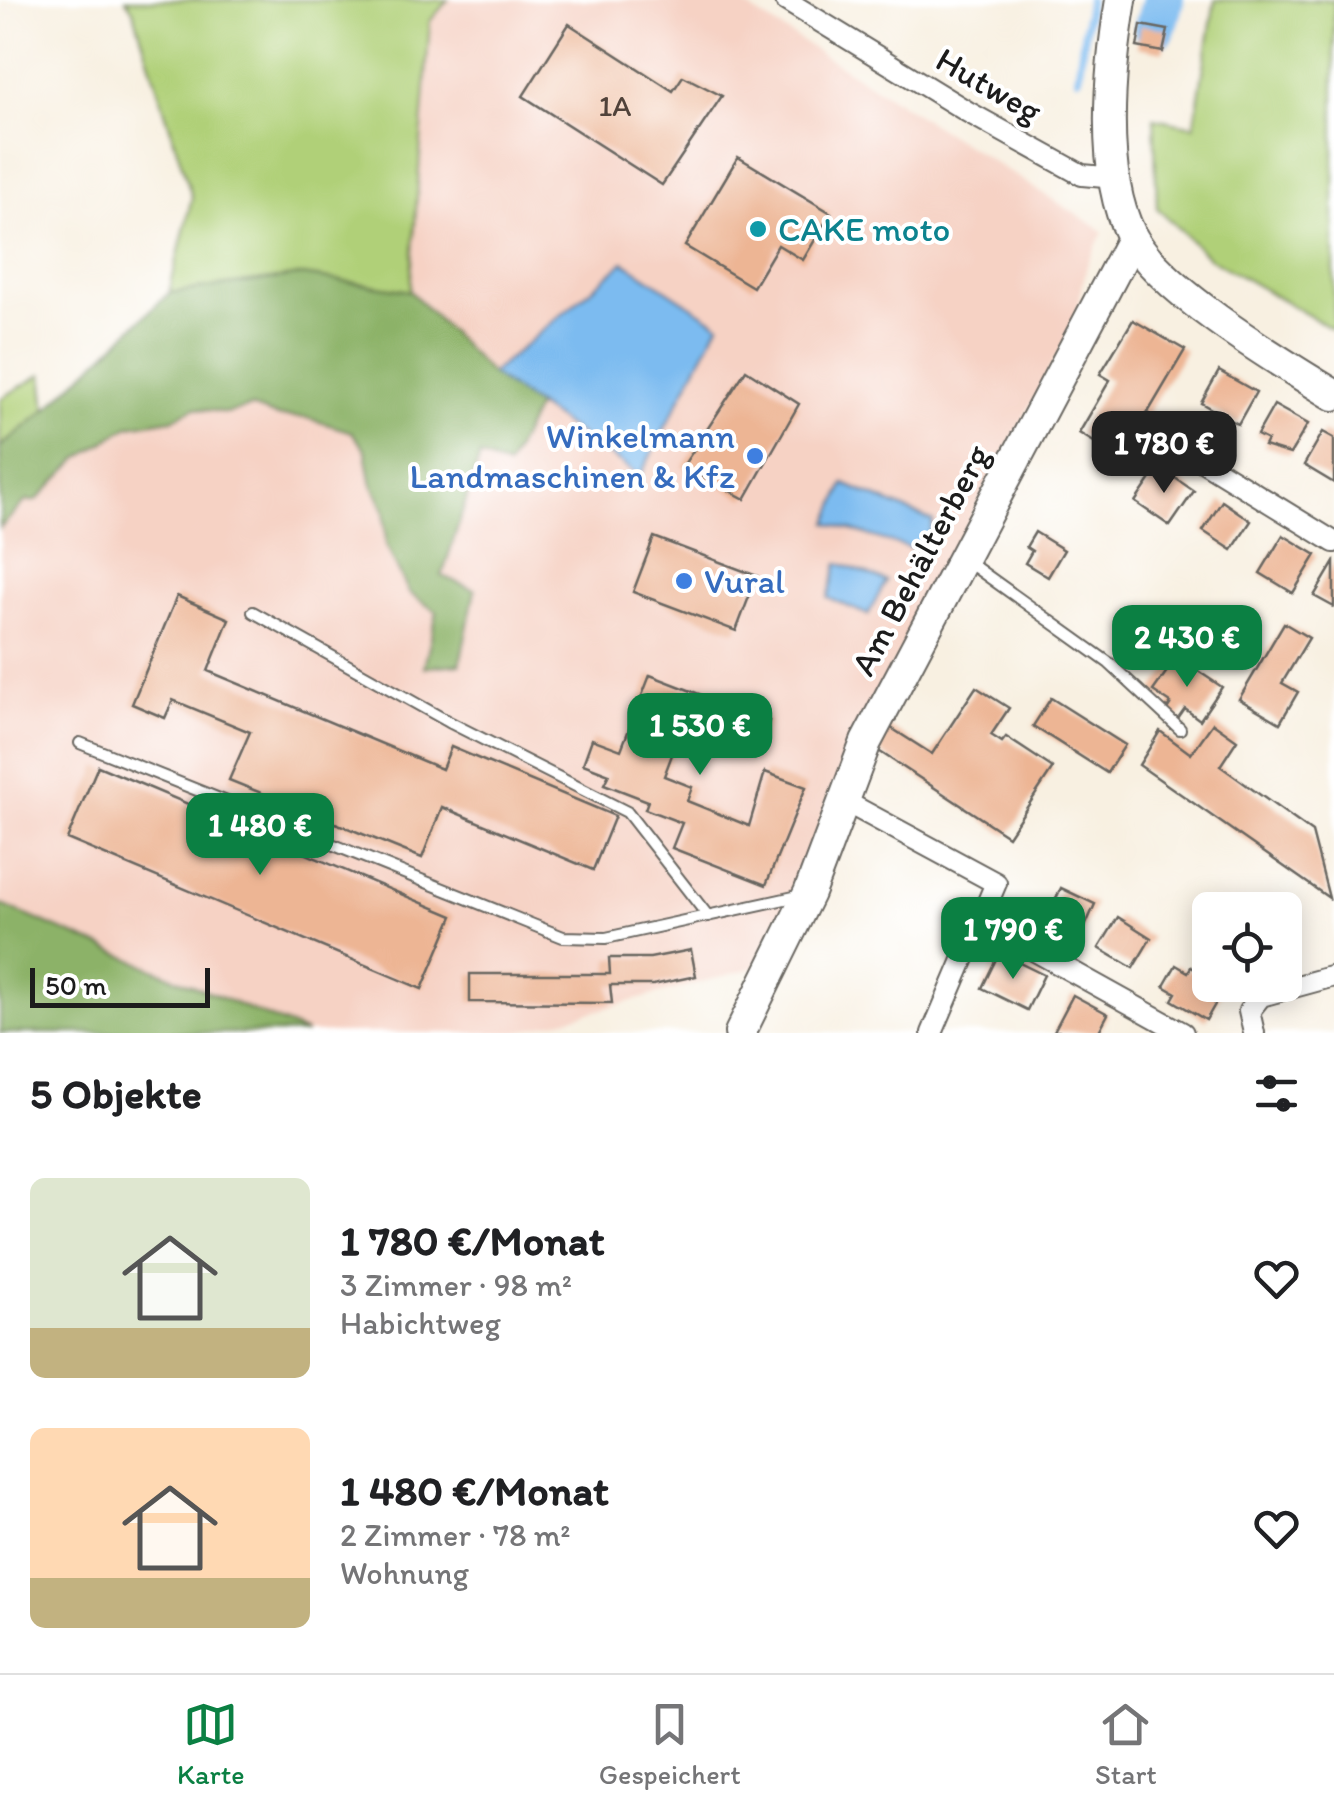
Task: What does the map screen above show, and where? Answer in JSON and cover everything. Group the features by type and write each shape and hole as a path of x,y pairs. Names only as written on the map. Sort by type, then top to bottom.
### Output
{"street":[{"name":"Hutweg","path":"785,0 968,112 1066,166 1082,174 1116,178"},
{"path":"1121,0 1111,82 1116,178 1132,239 1228,328 1334,395"},
{"name":"Am Behälterberg","path":"740,1033 809,893 866,742 1132,239"},
{"path":"1181,448 1334,542"},
{"path":"844,801 996,883 983,922 932,1033"},
{"path":"983,922 1184,1033"},
{"path":"1254,1033 1249,1011 1261,996 1334,976"}],"lane":[{"path":"963,558 1109,662 1180,729"},
{"path":"253,612 433,713 627,812 708,916"},
{"path":"80,743 563,938 606,938 809,893"}],"shaded area":[{"path":"448,0 736,0 1103,231 1087,266 1074,323 852,741 764,965 515,1033 306,1033 0,904 0,528 27,501 36,501 77,460 129,426 172,419 195,408 227,412 251,407 276,416 307,418 352,432 366,451 371,481 385,510 386,545 409,593 437,612 424,666 460,664 442,576 480,456 507,466 537,406 640,475 718,323 624,263 491,374 410,291 430,20"}],"green space":[{"path":"126,0 448,0 430,21 410,291 302,275 169,293 192,197 133,10"},
{"path":"1215,0 1334,0 1334,330 1209,258 1157,208 1154,118 1194,126"},
{"path":"302,275 410,291 491,374 537,406 507,467 480,456 442,576 475,590 460,664 424,667 437,612 409,593 386,545 384,510 371,481 366,451 352,432 307,418 276,416 251,407 227,413 195,408 172,419 129,426 77,460 36,501 26,501 0,528 0,447 46,410 169,293"},
{"path":"42,374 46,410 0,447 0,399"},
{"path":"0,904 306,1033 0,1033"}],"water":[{"path":"624,262 719,324 640,476 491,374"},
{"path":"844,484 933,521 923,552 828,523"},
{"path":"838,563 886,581 868,615 828,598"}],"building":[{"path":"569,24 673,91 683,76 722,96 662,185 523,96"},
{"path":"1141,25 1168,30 1163,52 1137,47"},
{"name":"CAKE moto","path":"738,157 831,213 803,260 778,245 753,287 685,246"},
{"path":"1133,320 1185,350 1121,458 1079,433 1110,380 1100,374"},
{"path":"746,370 799,404 745,499 683,466"},
{"path":"1219,371 1256,392 1238,424 1201,403"},
{"path":"1274,405 1308,424 1290,454 1264,446 1267,440 1257,435"},
{"path":"1323,432 1334,438 1334,483 1304,465"},
{"path":"1159,467 1194,491 1170,526 1135,502"},
{"path":"1222,501 1251,521 1232,550 1203,531"},
{"path":"1035,532 1064,550 1048,577 1025,563 1032,551 1026,547"},
{"path":"1283,535 1316,555 1293,593 1260,573"},
{"path":"654,537 757,576 736,631 633,592"},
{"path":"1334,562 1334,607 1314,596"},
{"path":"177,596 229,619 208,671 442,769 451,747 615,816 593,870 442,807 422,858 229,780 250,732 173,700 165,718 132,704"},
{"path":"1284,623 1309,638 1282,683 1298,692 1280,723 1239,699"},
{"path":"1177,657 1222,687 1200,720 1185,709 1178,719 1166,711 1171,703 1153,691"},
{"path":"650,675 769,721 754,759 681,731 664,776 692,787 687,801 749,826 765,772 806,787 766,885 672,848 682,823 645,809 648,801 604,784 609,774 583,764 592,739 621,750"},
{"path":"976,687 1009,708 991,735 1002,742 1006,737 1053,768 1008,836 874,748 888,726 932,754"},
{"path":"1051,698 1125,745 1107,773 1033,726"},
{"path":"1213,723 1237,740 1220,766 1312,832 1329,898 1139,765 1160,731 1191,754"},
{"path":"98,766 453,916 422,989 67,839"},
{"path":"1061,888 1095,904 1080,938 1045,922"},
{"path":"1118,917 1151,938 1133,968 1099,948"},
{"path":"691,950 696,976 653,985 610,985 612,1003 470,1002 470,974 610,974 609,958 650,958"},
{"path":"999,953 1044,975 1027,1010 982,988"},
{"path":"1176,965 1188,972 1191,967 1192,1002 1216,1002 1206,1020 1172,1000 1176,993 1164,986"},
{"path":"1073,995 1108,1014 1098,1033 1054,1031"}],"waterway":[{"path":"1078,77 1089,0"},
{"path":"1155,28 1163,0"}],"place":[{"name":"CAKE moto","path":"758,229"},
{"name":"Winkelmann Landmaschinen & Kfz","path":"755,456"},
{"name":"Vural","path":"684,581"}]}
